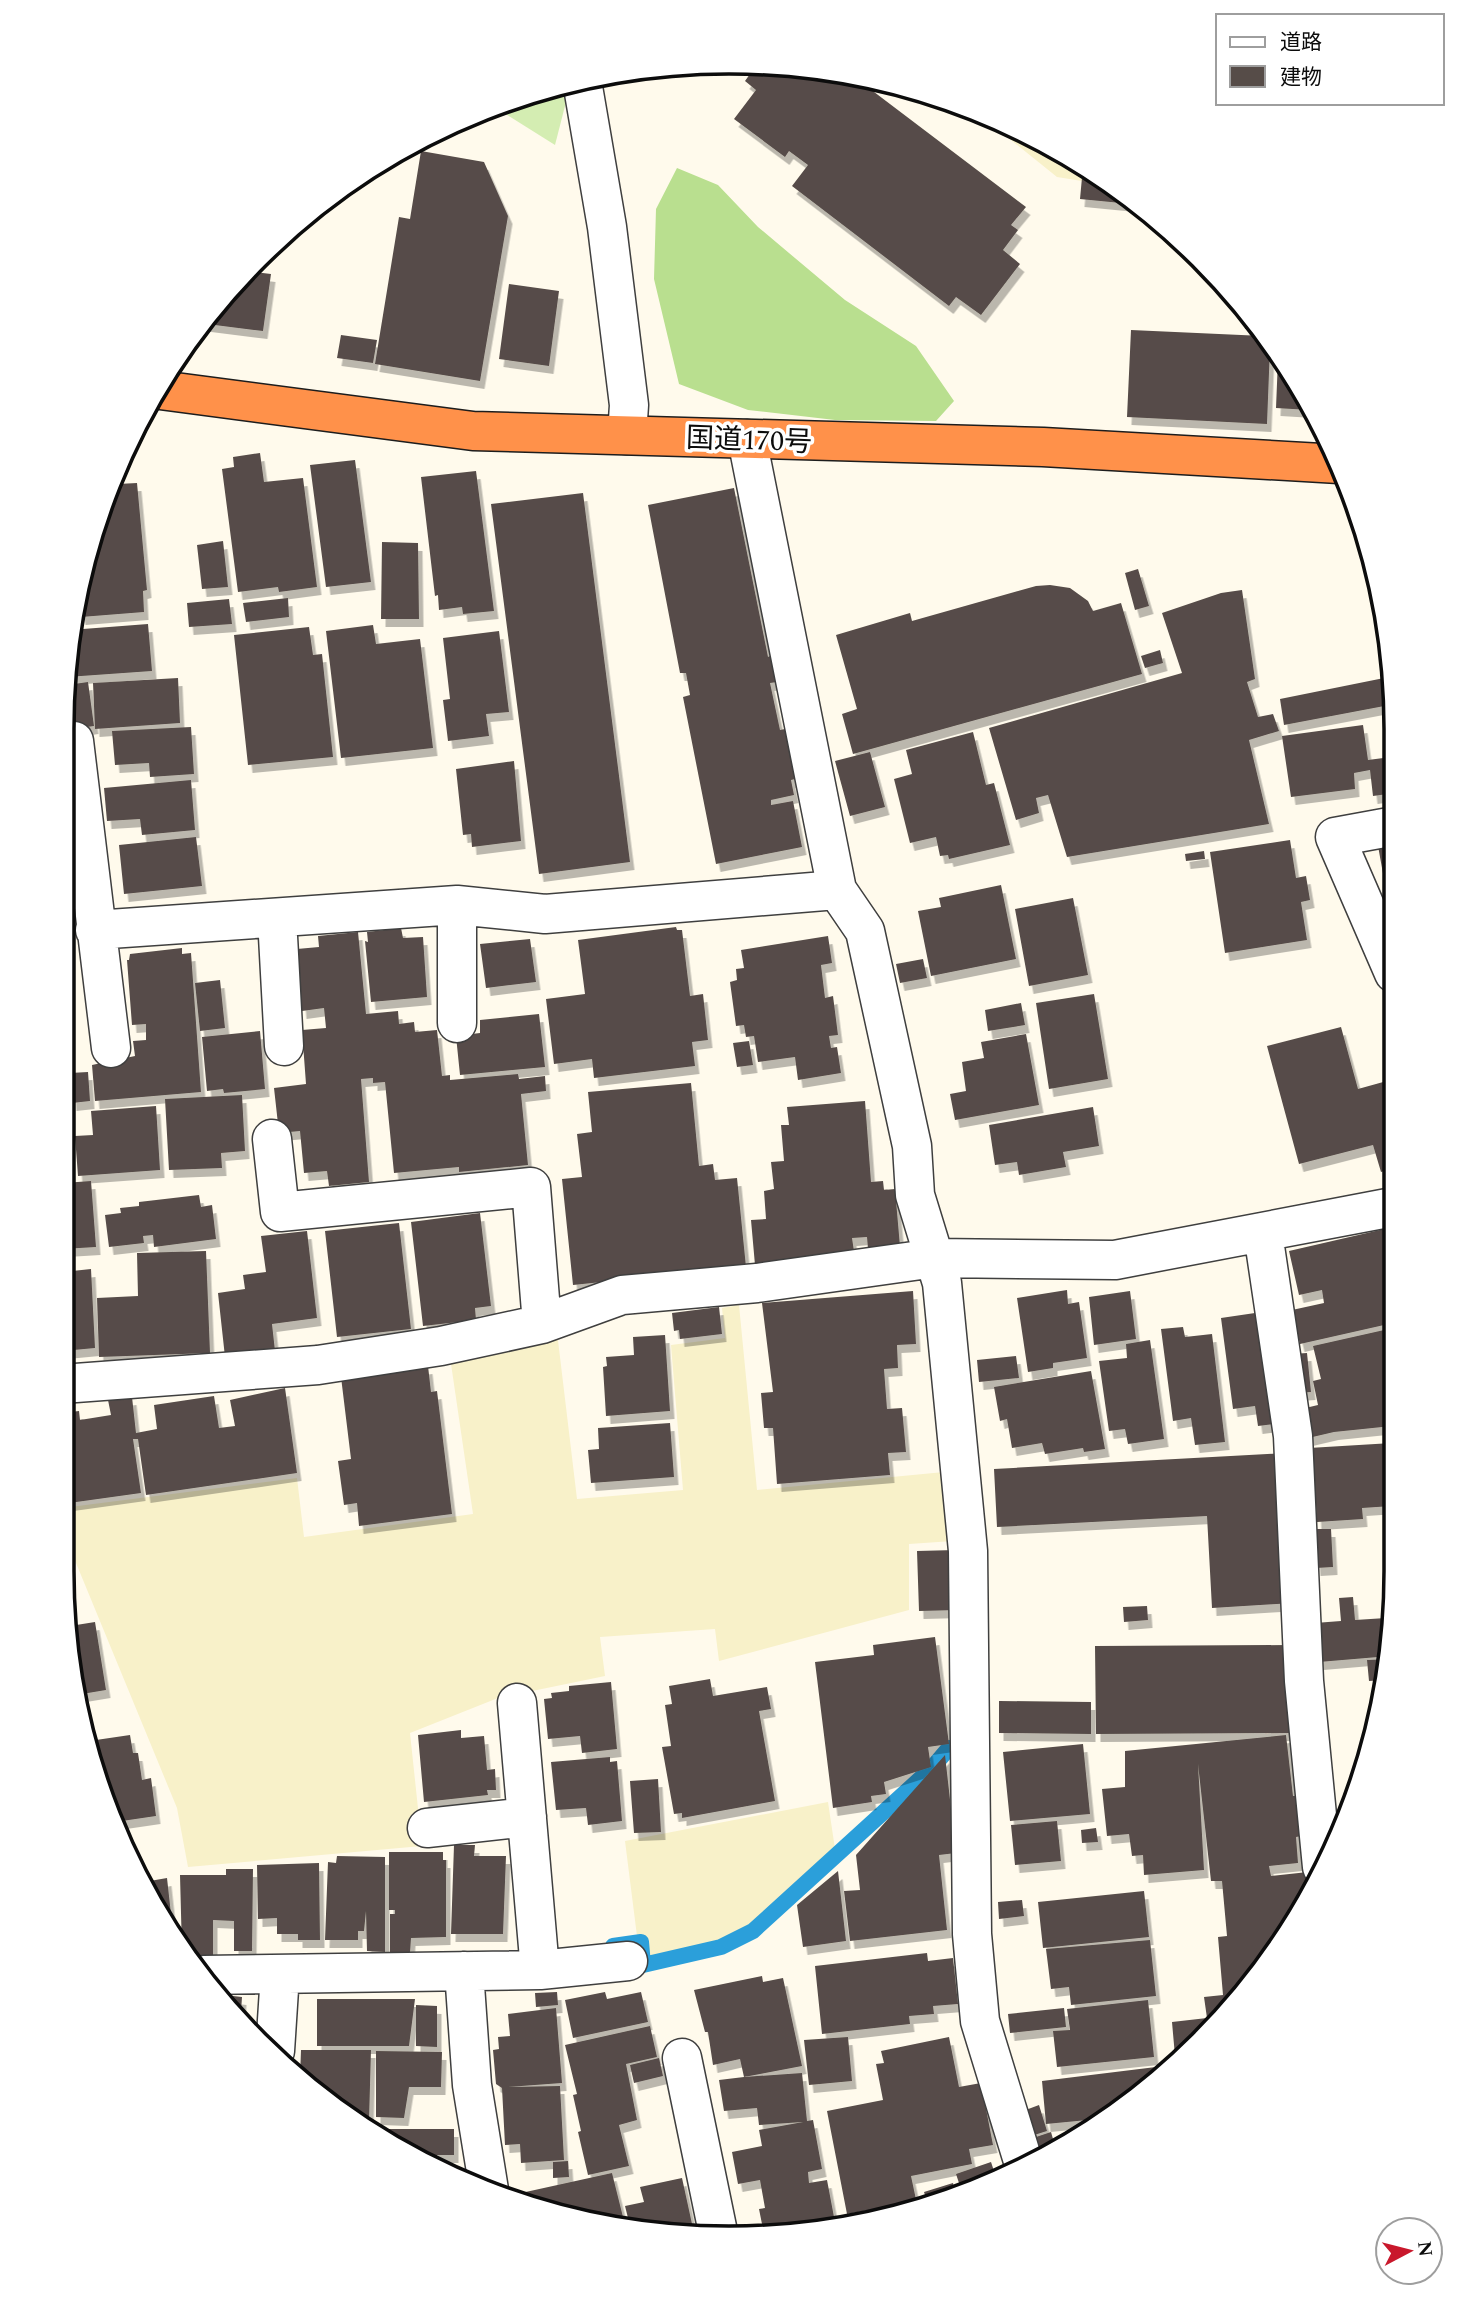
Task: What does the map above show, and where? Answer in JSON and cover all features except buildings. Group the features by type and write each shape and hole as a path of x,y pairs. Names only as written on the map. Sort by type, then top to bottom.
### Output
{"highway":[{"name":"国道170号","path":"167,391 473,431 1043,447 1328,463"}],"street":[{"path":"584,90 609,241 629,405 627,435"},
{"path":"747,439 837,890 865,931 912,1146 915,1195 942,1283 968,1551 972,1934 980,2021 1022,2157"},
{"path":"74,741 111,1048"},
{"path":"1384,828 1335,838 1384,950"},
{"path":"95,930 457,905 545,914 837,890"},
{"path":"457,905 457,1023"},
{"path":"277,918 284,1046"},
{"path":"272,1139 279,1212 530,1188 542,1324"},
{"path":"74,1383 318,1366 441,1346 542,1324 622,1295 757,1283 935,1258 1115,1260 1384,1210"},
{"path":"1263,1233 1293,1436 1304,1681 1321,1853"},
{"path":"517,1703 540,1970"},
{"path":"427,1828 527,1817"},
{"path":"213,1975 540,1970 628,1961"},
{"path":"464,1971 472,2085 487,2181"},
{"path":"275,2044 279,1974"},
{"path":"682,2058 717,2226"}],"shaded area":[{"path":"1003,134 1057,161 1090,182 1057,177"},
{"path":"739,1305 757,1490 944,1472 953,1541 909,1544 909,1610 719,1661 715,1629 600,1637 605,1676 498,1698 410,1733 422,1846 188,1867 177,1808 74,1558 74,1506 297,1478 304,1537 473,1514 450,1357 557,1332 577,1499 683,1490 671,1345 725,1338 722,1308"},
{"path":"828,1802 835,1849 746,1928 717,1944 679,1956 640,1960 625,1841"}],"green space":[{"path":"565,95 566,102 555,145 504,113"},
{"path":"677,168 718,185 758,227 845,300 916,346 954,401 936,421 835,420 748,410 679,384 654,279 656,209"}],"waterway":[{"path":"613,1946 641,1942 643,1965 721,1947 753,1931 932,1768 949,1748"}]}
